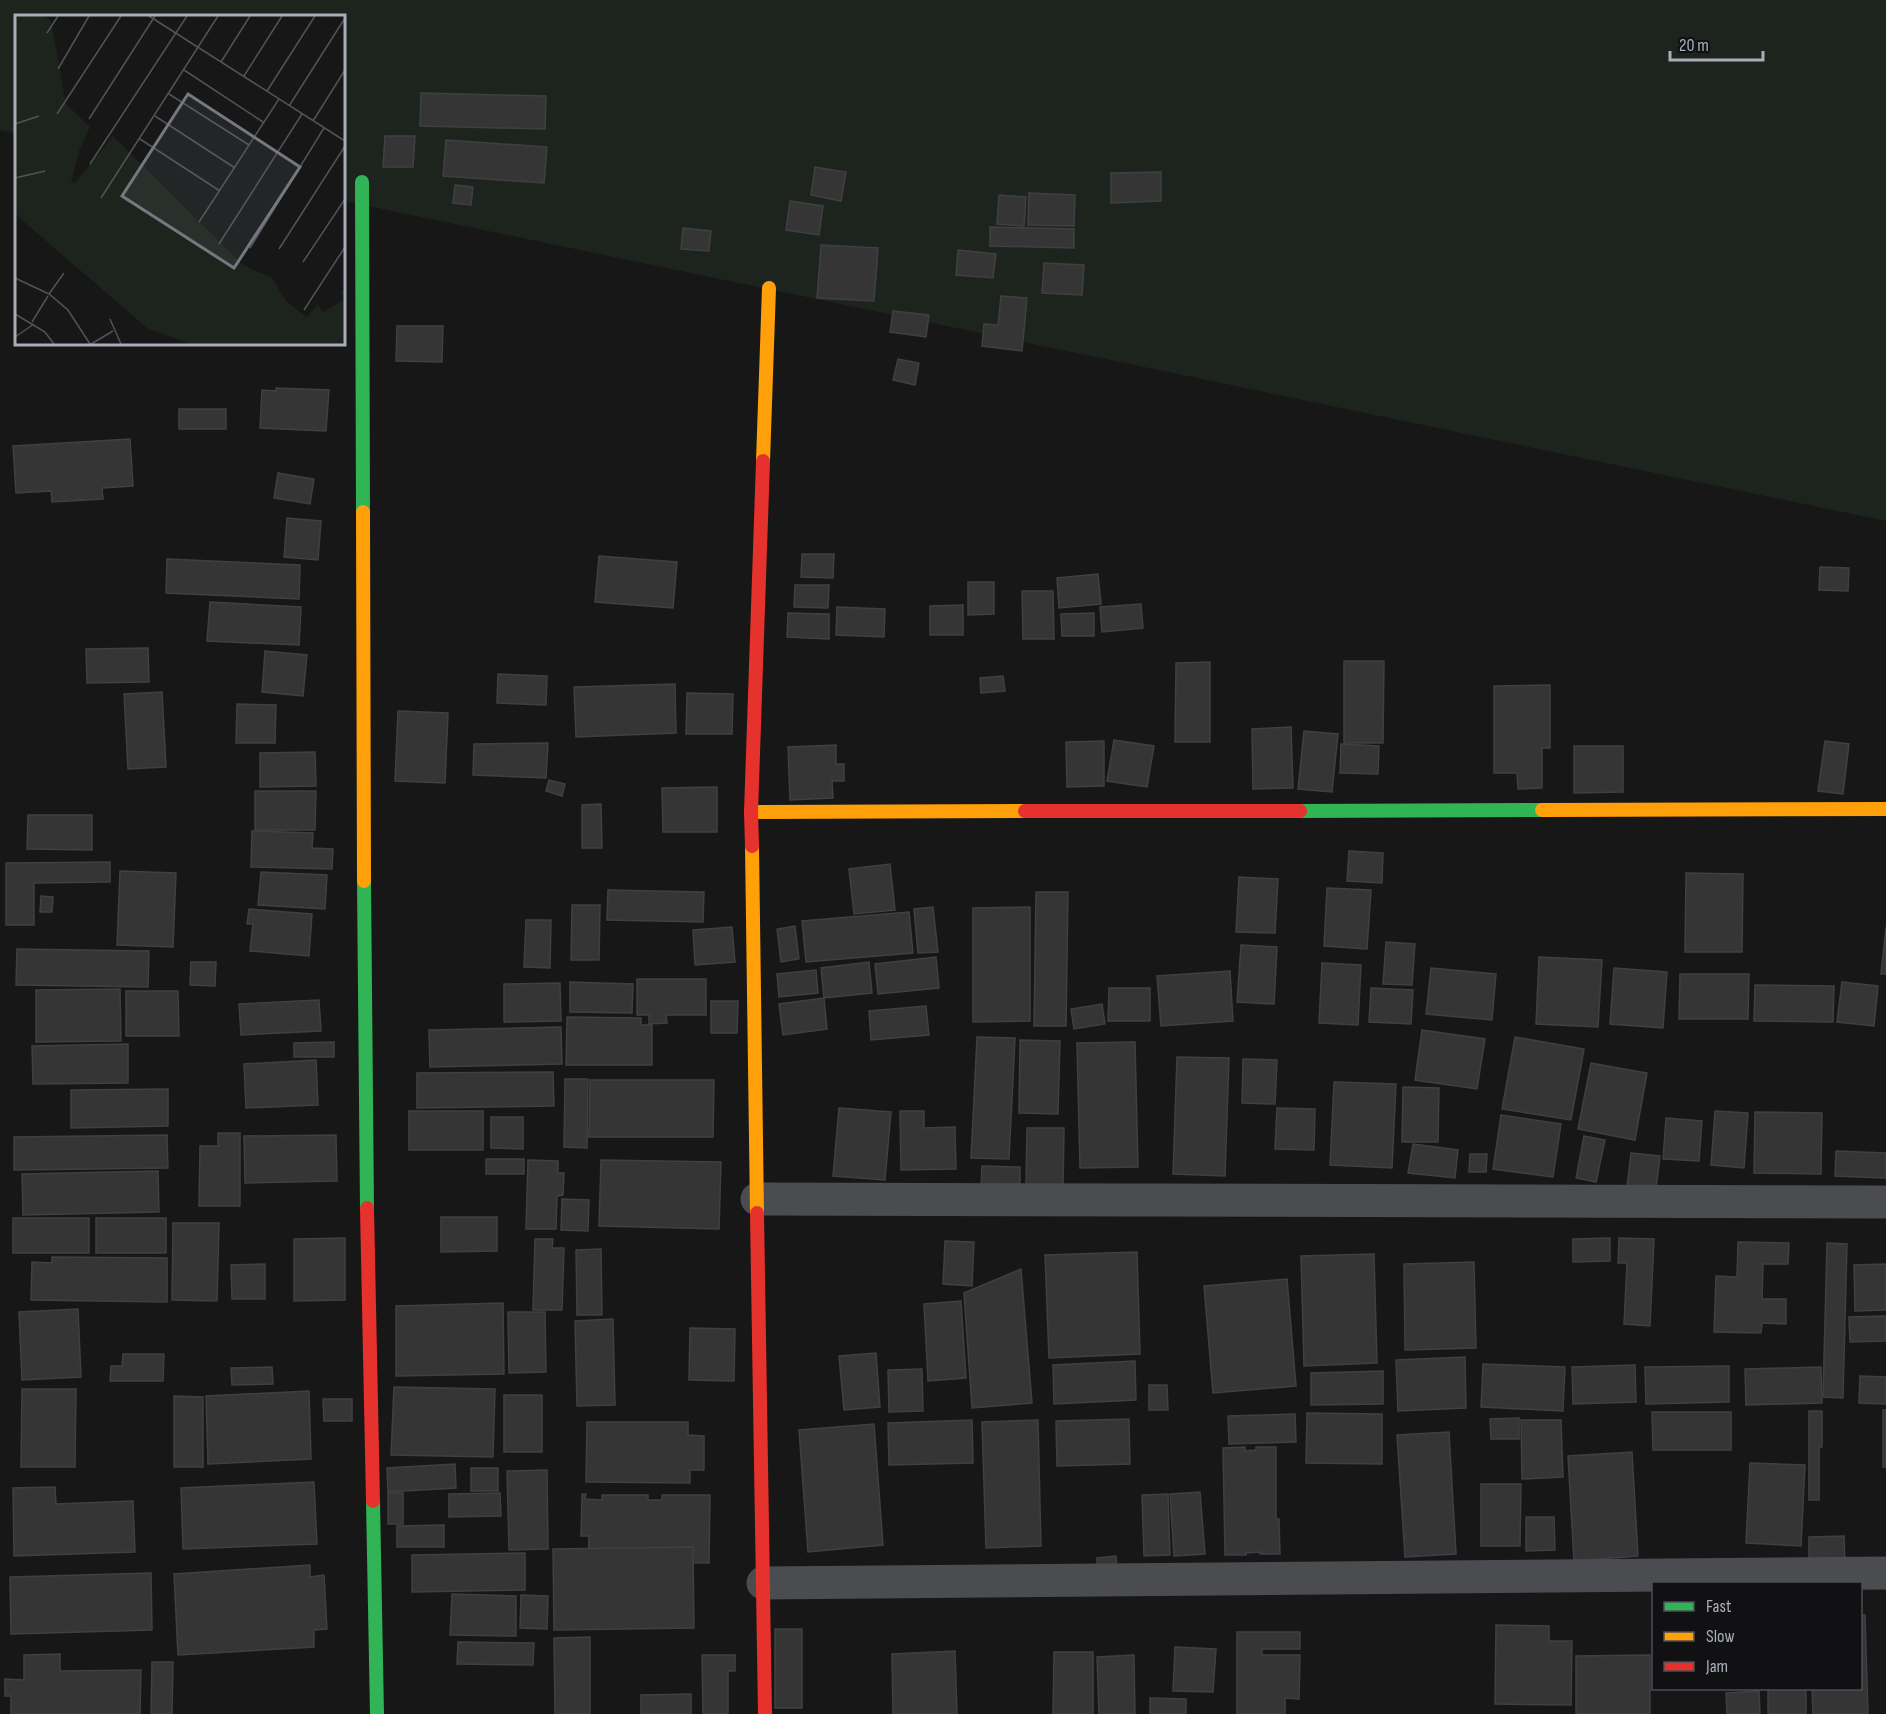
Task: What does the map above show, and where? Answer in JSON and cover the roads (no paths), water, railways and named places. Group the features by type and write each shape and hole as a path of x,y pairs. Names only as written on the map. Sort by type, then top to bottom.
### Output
{"street":[{"path":"362,182 367,1206 377,1714"},
{"path":"765,1714 751,812 769,288"},
{"path":"751,812 1886,809"},
{"path":"757,1199 1886,1202"},
{"path":"763,1583 1886,1573"}]}
